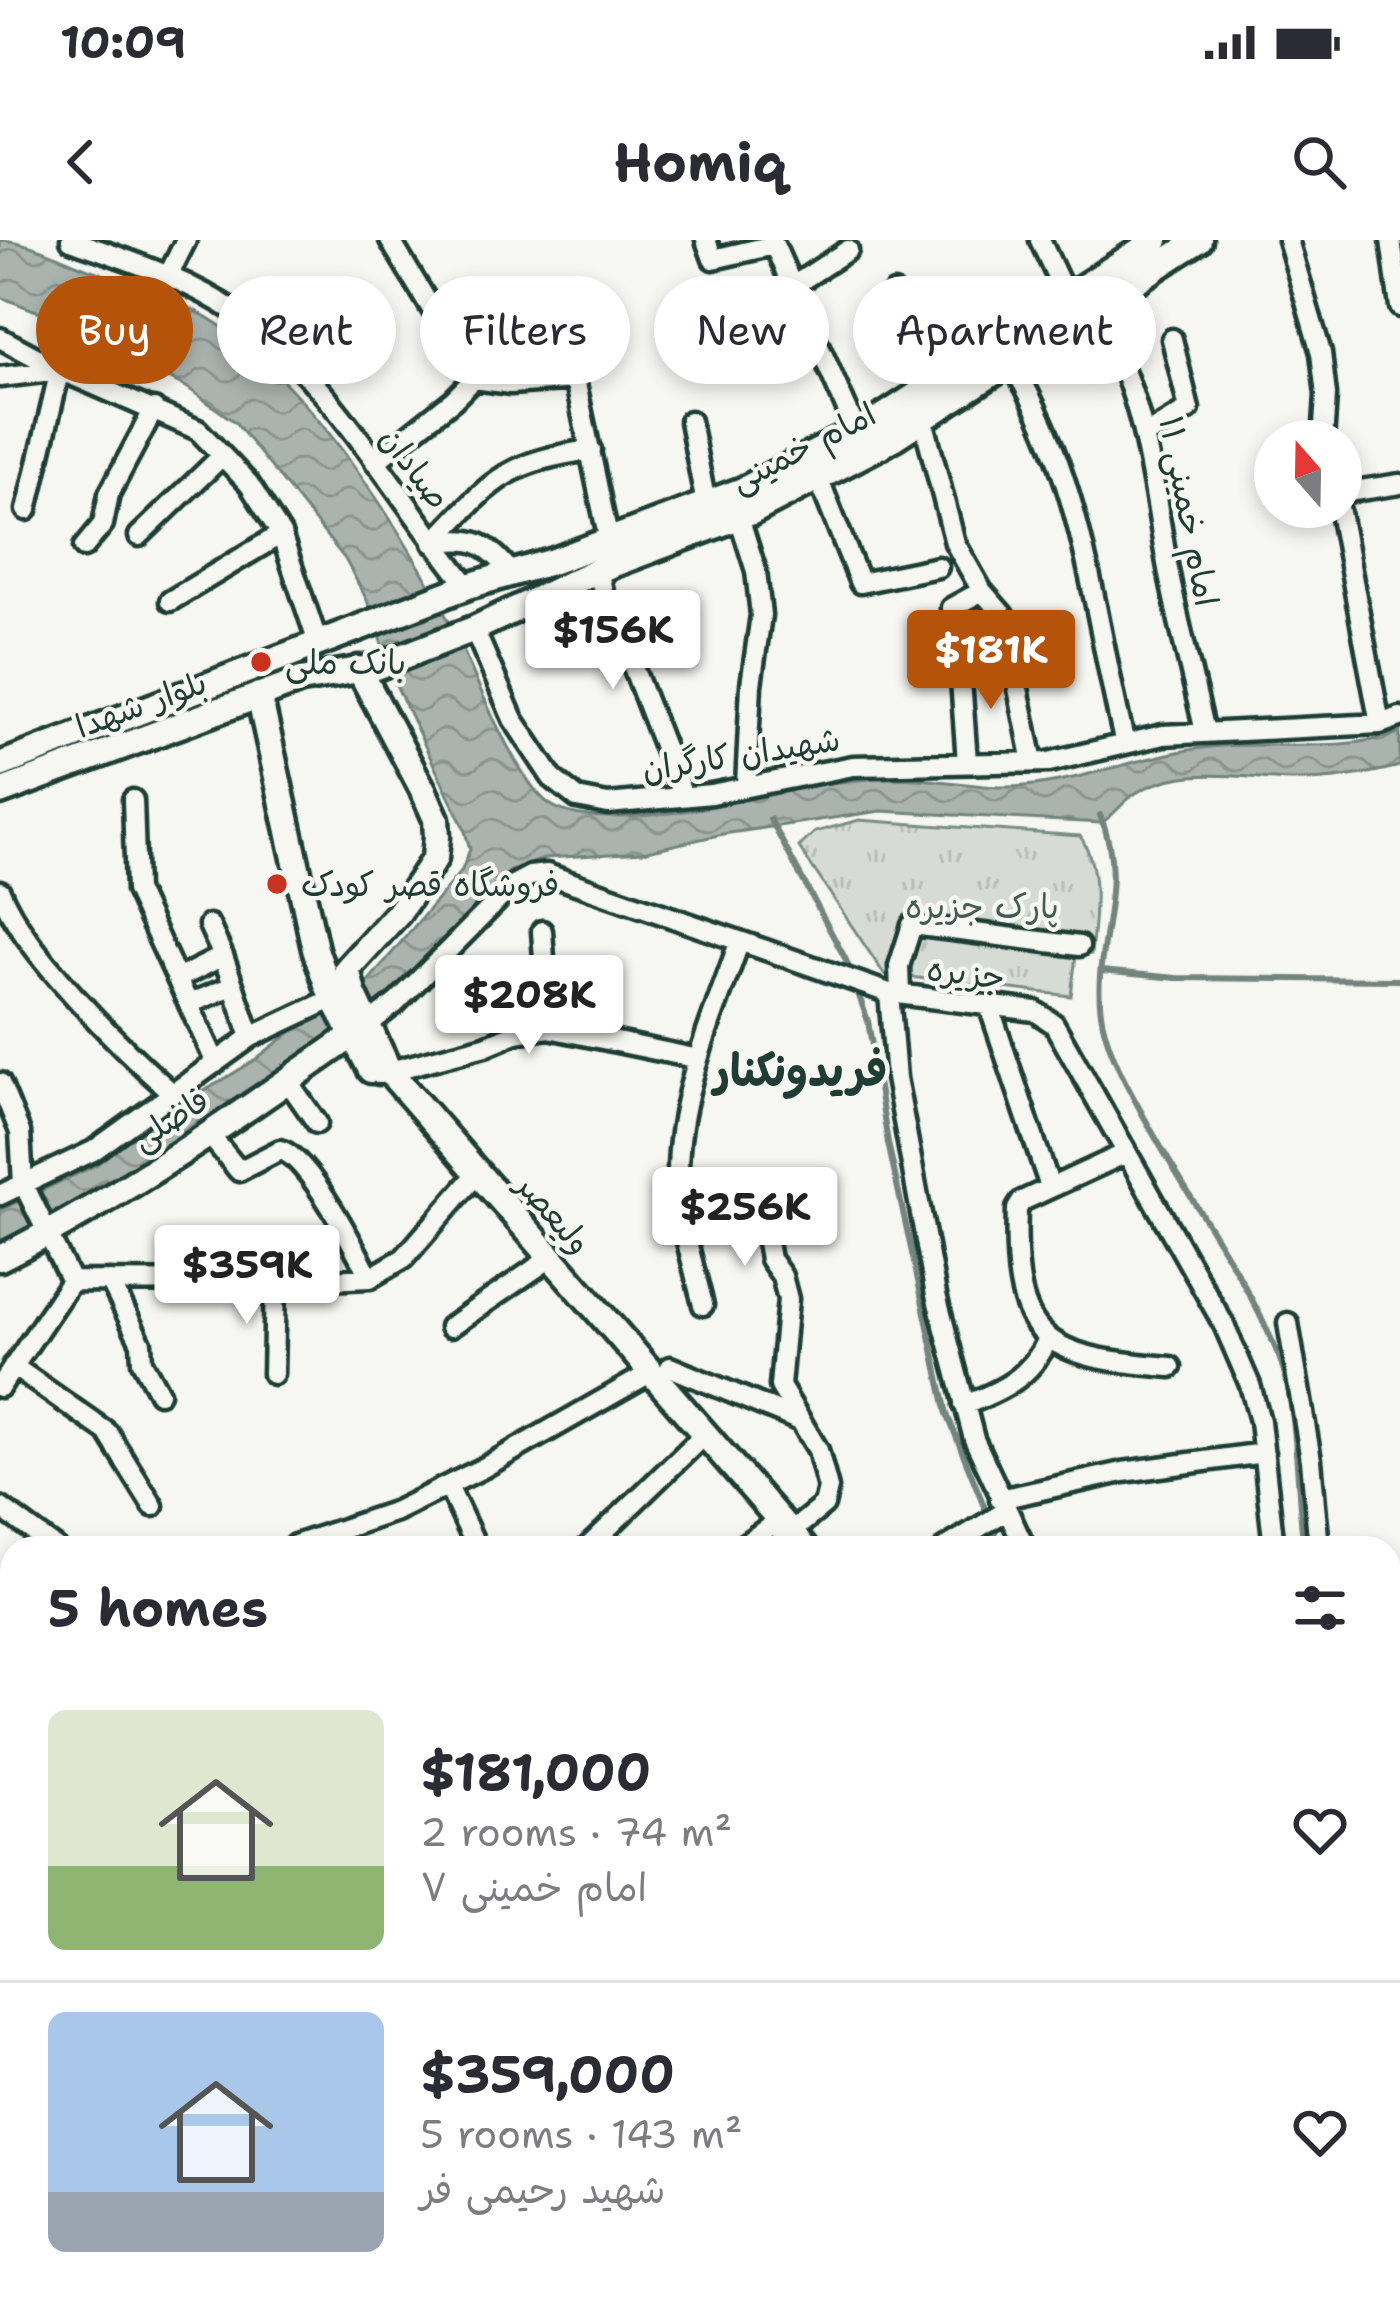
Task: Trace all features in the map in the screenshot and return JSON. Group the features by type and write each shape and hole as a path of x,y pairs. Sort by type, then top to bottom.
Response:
{"main road":[{"name":"امام خمینی","path":"1101,276 1156,240"},
{"name":"امام خمینی","path":"1144,276 1199,240"},
{"name":"امام خمینی","path":"344,632 608,541 799,465 929,384"},
{"path":"933,384 958,398"},
{"name":"امام خمینی","path":"474,629 598,570 739,518 819,480 979,384"},
{"name":"بلوار شهدا","path":"1,788 301,680 367,668 474,629"},
{"name":"بلوار شهدا","path":"0,764 344,632"},
{"path":"341,998 347,970 398,913 435,858 436,819 367,668"},
{"path":"259,695 312,938 341,998"},
{"path":"312,938 346,944 380,932"},
{"name":"ولیعصر","path":"341,998 361,1027 382,1073 545,1262 654,1374 700,1439 785,1536"},
{"name":"فاضلی","path":"0,1258 48,1234 209,1134 361,1027"}],"street":[{"name":"صیادان","path":"71,240 168,276"},
{"path":"168,276 186,240"},
{"path":"390,240 420,290"},
{"path":"706,240 713,259 773,242 788,276"},
{"path":"1040,240 1057,276"},
{"path":"1288,240 1321,352 1324,420"},
{"path":"1391,240 1400,307"},
{"path":"808,276 848,250"},
{"name":"صیادان","path":"193,289 239,314 307,376 468,586"},
{"path":"0,338 36,357"},
{"path":"1144,436 1189,409 1172,339"},
{"path":"829,368 857,432"},
{"path":"0,377 36,373"},
{"path":"27,510 57,384"},
{"path":"94,384 198,430 249,484 281,534 318,643"},
{"path":"375,462 469,384"},
{"path":"576,384 608,541"},
{"path":"1022,384 1077,523 1125,745"},
{"name":"امام خمینی ۱۱","path":"1130,384 1205,731"},
{"path":"84,547 104,524 109,494 154,409"},
{"path":"923,419 955,543 982,591 1003,615 1033,762"},
{"path":"690,421 706,504"},
{"path":"433,543 508,471 550,456 591,450"},
{"path":"139,536 222,456"},
{"path":"819,480 860,583 938,567"},
{"path":"1362,490 1400,484"},
{"path":"739,518 756,571 761,615 751,685 746,786"},
{"path":"1344,528 1380,724"},
{"path":"170,602 281,534"},
{"path":"433,543 476,540 511,572"},
{"path":"598,570 610,617 683,796"},
{"path":"967,762 961,666 950,608 982,591"},
{"name":"شهیدان کارگران","path":"474,629 494,683 551,778 577,798 608,804 853,766 1049,762 1163,735 1380,724 1400,717"},
{"path":"133,800 136,890 216,1064"},
{"name":"جزیره","path":"361,1027 397,1003 513,885 547,874 894,994 1035,1011 1054,1024 1224,1325 1250,1385 1264,1453 1273,1536"},
{"path":"0,890 24,935 92,1013 172,1093"},
{"path":"1018,1536 974,1439 936,1294 896,1078 894,994 912,925 1079,946"},
{"path":"208,926 250,1037"},
{"path":"542,931 549,1028"},
{"path":"703,1305 680,1214 680,1136 697,1063 739,943"},
{"path":"177,979 223,956"},
{"path":"189,1004 232,986"},
{"path":"0,1195 93,1151 250,1037 341,998"},
{"path":"989,1006 1050,1187"},
{"path":"382,1073 516,1033 549,1028 694,1058 697,1063"},
{"path":"287,1080 317,1123"},
{"path":"0,1083 20,1132 23,1183 71,1281"},
{"path":"209,1134 238,1171 280,1150 292,1154 331,1208 370,1278"},
{"path":"1126,1153 1022,1201 1017,1209 1016,1265 1029,1318 1048,1339 1097,1361 1171,1367"},
{"path":"679,1177 699,1183 745,1181 758,1191 770,1259 782,1276 788,1299 780,1386 818,1450 827,1488 824,1505 785,1536"},
{"path":"71,1281 370,1278 404,1258 472,1179"},
{"path":"450,1327 545,1262"},
{"path":"0,1387 71,1281"},
{"path":"110,1281 159,1393"},
{"path":"273,1373 275,1282"},
{"path":"1288,1323 1311,1460 1318,1536"},
{"path":"964,1406 1005,1390 1038,1361 1048,1339"},
{"path":"13,1366 107,1432 153,1506"},
{"path":"322,1536 396,1511 448,1486 654,1374 805,1423"},
{"path":"599,1536 700,1439"},
{"path":"964,1536 1002,1508 1123,1472 1264,1453"},
{"path":"448,1486 471,1536"},
{"path":"0,1507 40,1536"}],"green space":[{"name":"پارک جزیره","path":"859,820 1080,836 1092,863 1095,908 1091,954 1076,955 1071,996 884,974 799,847 815,832"}],"water":[{"path":"0,240 108,276 36,276 36,311 0,297"},
{"path":"193,310 217,324 217,384 286,384 326,429 416,562 526,777 551,805 572,813 664,814 866,779 1025,786 1195,749 1333,744 1400,733 1400,766 1318,780 1212,775 1173,779 1136,793 1101,823 881,811 723,834 643,852 546,858 510,871 379,1008 62,1217 0,1246 0,1210 96,1165 301,1024 360,991 462,870 470,849 395,683 367,600 345,559 235,422 180,384 193,384"}],"waterway":[{"path":"1100,815 1112,869 1100,972 1103,1024 1135,1100 1251,1297 1279,1357 1294,1425 1303,1536"},
{"path":"770,819 846,960 868,1021 888,1143 947,1414 996,1536"},
{"path":"1101,971 1176,978 1400,980"}],"place":[{"name":"بانک ملی","path":"261,662"},
{"name":"فروشگاه قصر کودک","path":"277,884"}],"district":[{"name":"فریدونکنار","path":"800,1070"}]}
